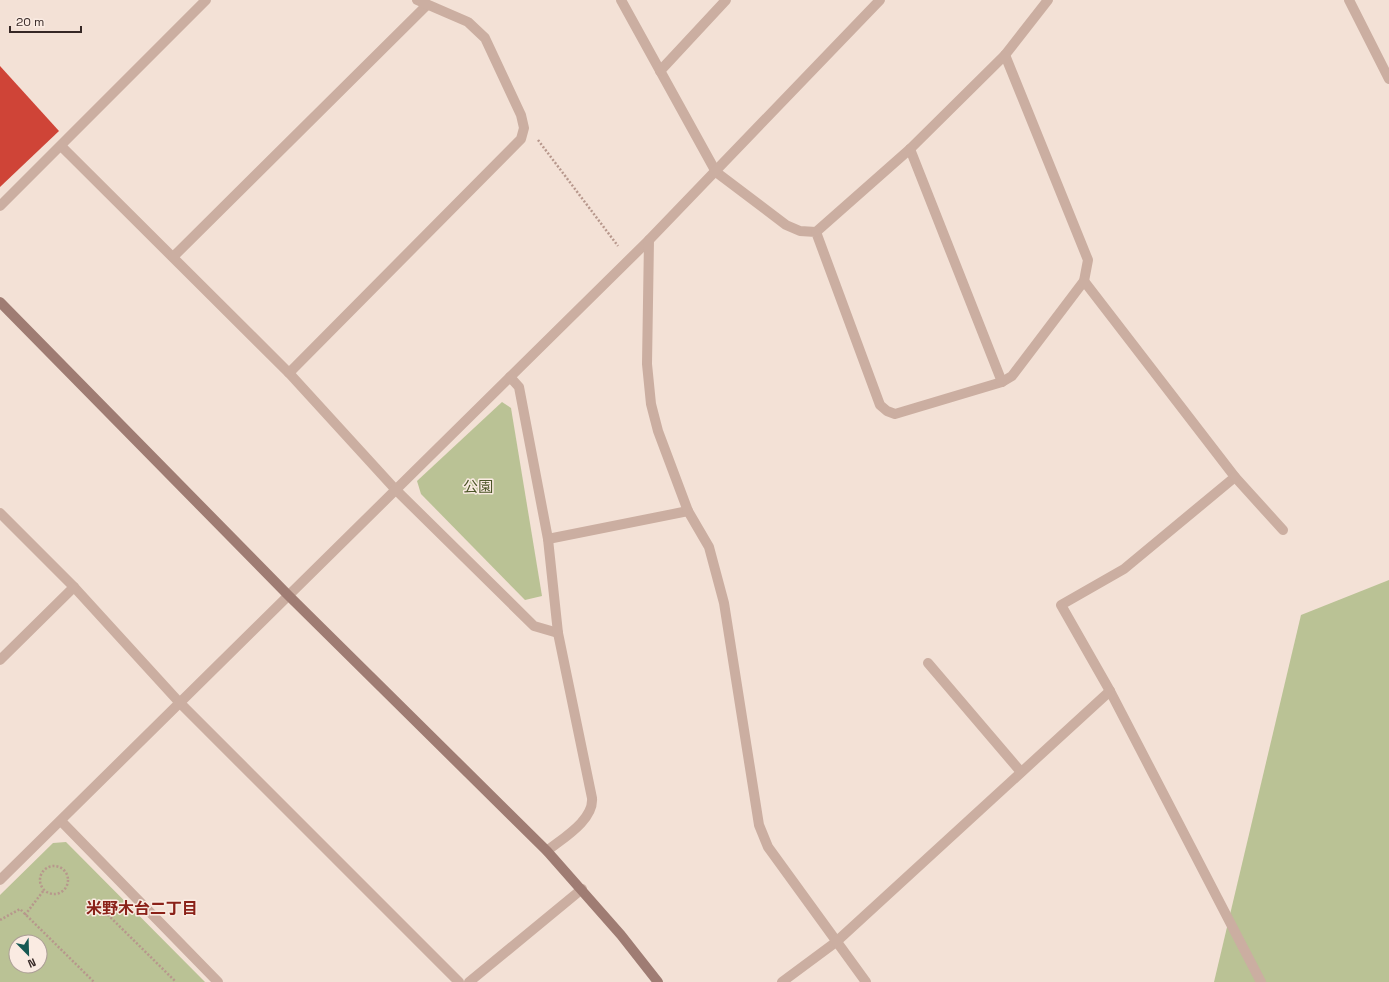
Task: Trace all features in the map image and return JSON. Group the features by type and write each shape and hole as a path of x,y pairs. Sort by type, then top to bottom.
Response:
{"street":[{"path":"0,206 206,0"},
{"path":"289,373 521,139 524,128 521,115 485,38 468,22 418,0"},
{"path":"621,0 716,172 786,225 800,230 816,232 910,149 1005,55 1048,0"},
{"path":"660,71 726,0"},
{"path":"0,880 179,702 289,596 395,489 630,261 880,0"},
{"path":"1349,0 1389,79"},
{"path":"173,257 427,5"},
{"path":"816,232 880,405 887,411 895,414 1002,382 1012,376 1084,281 1088,260 1005,55"},
{"path":"61,146 289,373 395,489 534,626 558,633"},
{"path":"910,149 1002,382"},
{"path":"649,240 647,364 651,404 658,431 688,511 709,547 724,603 756,806 763,838 866,982"},
{"path":"1084,281 1235,477 1283,530"},
{"path":"0,302 289,596 547,851 621,935 658,982"},
{"path":"510,377 519,387 548,539 558,633 593,806 587,817 547,851"},
{"path":"1235,477 1124,569 1061,605 1110,691 1262,982"},
{"path":"548,539 688,511"},
{"path":"0,513 74,587 179,702 458,982"},
{"path":"0,660 74,587"},
{"path":"928,663 1020,772"},
{"path":"782,982 836,942 1110,691"},
{"path":"60,822 218,982"},
{"path":"469,982 582,889"}],"path":[{"path":"524,128 538,139 630,261"},
{"path":"49,866 62,868 66,873 68,880 66,886 58,894 52,894 44,890 39,882 40,875 44,870 49,866"},
{"path":"25,914 44,890"},
{"path":"0,920 20,909 94,982"},
{"path":"102,909 176,982"}],"green space":[{"name":"公園","path":"502,402 511,408 542,596 525,600 421,494 417,481"},
{"path":"1389,580 1389,982 1214,982 1301,615"},
{"path":"66,842 205,982 0,982 0,895 53,843"}],"building":[{"path":"0,66 59,131 0,187"}],"district":[{"name":"米野木台二丁目","path":"142,908"}]}
